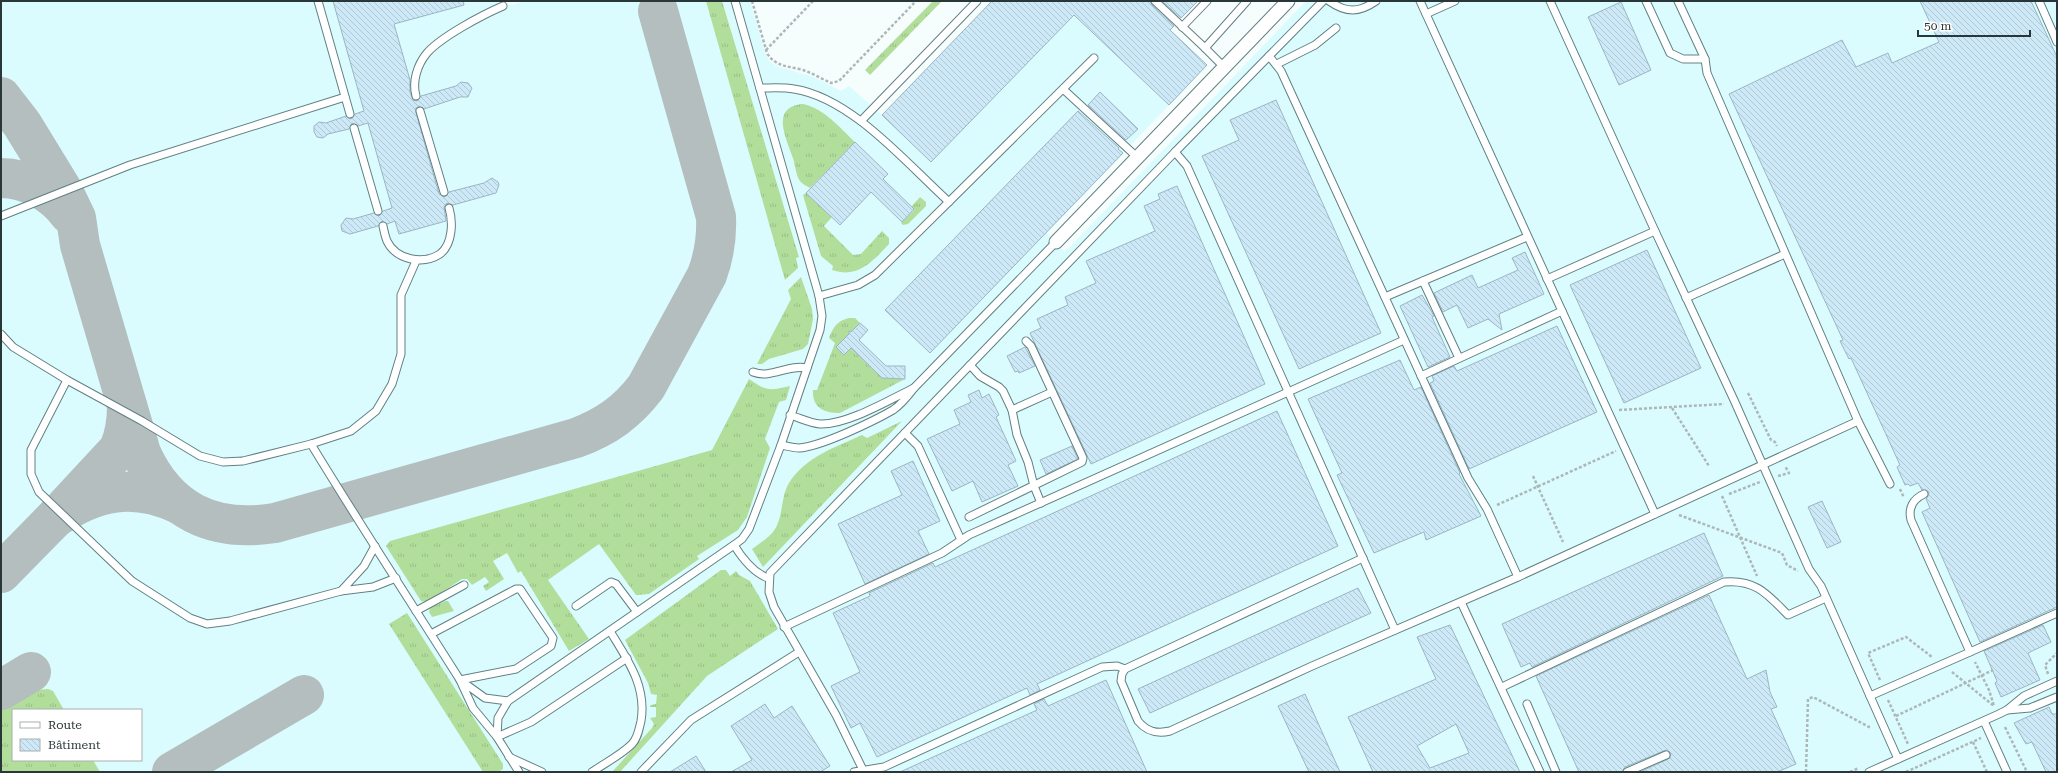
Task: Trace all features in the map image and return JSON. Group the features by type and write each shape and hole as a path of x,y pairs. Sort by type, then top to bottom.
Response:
{"street":[{"path":"1056,242 1288,1"}],"lane":[{"path":"318,1 350,114"},
{"path":"497,737 498,718 508,701 734,546 742,539 749,529 781,444 807,368 822,316 819,296 736,1"},
{"path":"861,120 977,1"},
{"path":"1155,1 1224,67"},
{"path":"1182,27 1207,1"},
{"path":"1205,48 1247,1"},
{"path":"864,771 836,715 784,627 771,600 768,578 773,569 1175,152 1324,1"},
{"path":"1330,1 1342,9 1349,10 1361,8 1376,1"},
{"path":"1420,1 1655,514"},
{"path":"1426,14 1455,1"},
{"path":"1550,1 1770,479 1809,569 1821,586 1898,759"},
{"path":"1646,1 1670,52 1683,59 1705,59"},
{"path":"1678,1 1705,59 1707,73 1858,421 1890,484"},
{"path":"2039,1 2057,42"},
{"path":"416,96 414,88 418,68 427,53 447,38 503,6"},
{"path":"1277,64 1316,45 1336,28"},
{"path":"1269,56 1277,64 1468,478 1487,509 1518,577"},
{"path":"819,296 858,285 875,275 1094,58"},
{"path":"760,88 794,89 816,95 861,120 949,202"},
{"path":"1063,89 1137,157"},
{"path":"1,216 130,165 345,97"},
{"path":"420,111 444,192"},
{"path":"354,128 378,210"},
{"path":"1175,152 1187,166 1395,630"},
{"path":"383,226 387,242 395,252 416,261 441,253 448,243 451,232 451,216 449,208"},
{"path":"1547,279 1655,231"},
{"path":"1385,297 1527,237"},
{"path":"781,444 798,448 812,446 828,441 893,410 905,400 914,388 1056,242"},
{"path":"1686,298 1786,254"},
{"path":"1,334 13,347 67,380 142,421 200,456 223,462 242,461 311,444 351,431 376,411 392,384 401,354 401,296 416,261"},
{"path":"1423,281 1459,358"},
{"path":"1421,376 1562,311"},
{"path":"784,627 942,553 961,540 1404,340"},
{"path":"969,517 1082,462 1031,346 1026,341"},
{"path":"970,365 982,377 1000,387 1012,410 1017,435 1028,462 1034,486 1041,503"},
{"path":"753,372 758,374 770,373 792,367 807,368"},
{"path":"67,380 32,450 31,474 39,492 132,581 190,618 207,624 230,622 341,591 372,587 388,583 396,578"},
{"path":"790,415 819,424 832,423 847,419 914,388"},
{"path":"1012,410 1052,392"},
{"path":"1363,558 1125,669 1122,674 1121,681 1138,721 1147,729 1164,733 1518,577 1858,421"},
{"path":"905,433 918,446 961,540"},
{"path":"311,444 460,680 473,708 497,737 519,772"},
{"path":"1924,494 1913,502 1910,511 1911,520 1970,652"},
{"path":"341,591 364,566 375,546"},
{"path":"734,546 740,555 757,572 768,578"},
{"path":"1502,686 1724,582 1736,581 1763,590 1788,615 1826,598"},
{"path":"576,606 611,582 616,584 637,612"},
{"path":"416,611 464,585"},
{"path":"431,634 516,589 520,589 553,638 551,646 516,669 460,680"},
{"path":"1461,602 1502,686 1540,772"},
{"path":"1870,696 2057,613"},
{"path":"592,772 632,744 639,729 642,717 641,694 638,681 627,658 610,631"},
{"path":"641,772 691,720 799,652"},
{"path":"497,737 531,722 627,658"},
{"path":"854,772 884,766 1102,667 1117,666 1125,669"},
{"path":"460,680 485,698 508,701"},
{"path":"1870,772 2007,710 2024,696 2057,681"},
{"path":"2007,710 2030,708 2057,697"},
{"path":"1527,704 1556,772"},
{"path":"1984,721 2007,772"},
{"path":"1627,772 1666,755"},
{"path":"509,757 542,772"}],"path":[{"path":"752,1 766,50 771,60 777,64 804,70 832,83 836,83 916,1"},
{"path":"766,50 813,1"},
{"path":"1715,499 1789,473 1780,456 1775,442 1771,440 1748,393"},
{"path":"1617,410 1724,404"},
{"path":"1671,408 1709,466"},
{"path":"1487,509 1625,448"},
{"path":"1533,476 1563,542"},
{"path":"1900,489 1905,501"},
{"path":"1722,496 1763,590"},
{"path":"1686,512 1679,515 1782,553 1787,565 1800,573"},
{"path":"1880,680 1868,653 1906,637 1934,659"},
{"path":"1970,652 1989,690 1994,706"},
{"path":"2048,674 2045,665 2057,653"},
{"path":"1950,670 1994,706"},
{"path":"1896,716 1992,670"},
{"path":"1806,772 1808,698 1813,697 1871,728"},
{"path":"1887,697 1909,745 1912,744"},
{"path":"1987,710 1994,706"},
{"path":"2005,727 2027,772"},
{"path":"1906,772 1982,738"},
{"path":"1973,742 1987,772"}],"shaded area":[{"path":"1,1 495,1 501,4 512,5 525,1 750,1 765,52 770,62 779,67 814,77 841,91 849,86 882,115 992,1 1140,1 1207,65 1047,233 1065,252 1306,1 2057,1 2057,772 1,772"}],"green space":[{"path":"706,1 722,1 799,257 796,258 798,268 785,280"},
{"path":"933,1 942,1 870,75 865,70"},
{"path":"803,104 811,106 825,114 855,142 810,188 799,179 784,132 783,124 783,117 787,111 793,106"},
{"path":"806,193 832,217 824,226 853,255 861,254 882,231 889,238 889,244 864,267 850,272 832,270 833,266 821,256 803,195"},
{"path":"920,197 926,202 926,206 908,224 903,225 901,223 914,210 911,207"},
{"path":"801,277 812,309 813,319 808,344 803,349 769,359 762,364 757,364 791,299 788,290"},
{"path":"849,318 855,318 860,323 849,334 849,347 882,378 905,379 840,413 834,413 824,410 817,405 813,396 813,390 817,390 835,343 829,338 832,331 838,323"},
{"path":"749,379 768,389 777,389 790,386 786,400 779,402 765,439 770,448 747,517 738,530 697,556 699,559 649,594 636,595 599,544 548,580 589,639 569,651 521,571 518,573 507,553 493,561 504,579 486,591 483,586 489,582 485,577 472,585 467,579 462,579 427,602 421,601 386,546 390,541 712,450"},
{"path":"902,421 763,567 752,549 773,532 779,521 786,489 796,474 812,460 832,449 862,435 867,438"},
{"path":"721,570 726,570 730,576 736,571 739,575 750,581 778,629 707,676 620,772 612,772 652,728 654,724 650,718 656,717 656,707 650,707 651,705 656,704 657,695 651,694 648,683 625,640"},
{"path":"448,601 454,611 432,617 429,612 430,608"},
{"path":"407,613 503,764 503,769 498,772 483,772 389,624"},
{"path":"48,689 53,691 63,709 12,709 12,761 94,761 100,772 1,772 1,710 36,690"}],"building":[{"path":"333,1 463,1 464,5 394,24 410,80 410,92 413,100 417,101 421,96 456,86 461,82 468,83 472,88 468,97 460,97 424,109 419,106 415,109 439,194 445,197 449,192 484,183 492,178 498,182 499,185 496,193 453,205 447,203 444,207 446,221 399,234 395,221 387,224 382,221 378,226 350,234 342,231 341,225 346,218 353,219 374,213 379,216 383,211 392,208 368,123 358,126 352,123 349,129 328,134 323,138 317,137 314,132 314,126 319,122 326,123 346,116 351,119 355,114 364,111"},
{"path":"992,1 1150,1 1152,5 1174,26 1170,30 1207,65 1169,105 1074,15 931,162 882,115"},
{"path":"1162,1 1198,1 1181,18"},
{"path":"1920,1 2031,1 2057,57 2057,607 1980,642 1922,512 1930,508 1926,499 1929,492 1922,490 1918,483 1910,486 1908,484 1905,485 1897,467 1900,465 1851,358 1849,359 1840,341 1843,340 1729,94 1842,40 1856,67 1888,53 1892,63 1939,42"},
{"path":"1621,2 1651,70 1619,85 1588,17"},
{"path":"1100,92 1138,129 1126,140 1088,105"},
{"path":"1276,100 1381,333 1299,369 1202,156 1239,140 1230,120"},
{"path":"1078,111 1123,153 930,353 885,310"},
{"path":"855,142 888,174 883,179 914,209 902,222 871,192 840,225 806,193"},
{"path":"1177,186 1265,384 1091,464 1030,333 1041,328 1037,319 1068,305 1065,297 1096,283 1086,261 1155,231 1144,206 1160,199 1158,194"},
{"path":"1647,250 1701,368 1624,403 1570,285"},
{"path":"1525,252 1544,294 1499,314 1502,330 1488,319 1468,328 1457,305 1443,312 1434,293 1472,275 1478,288 1518,270 1512,258"},
{"path":"1422,295 1434,316 1432,317 1450,357 1428,367 1400,306"},
{"path":"860,323 868,330 859,340 886,366 905,366 905,379 882,378 851,348 844,355 836,347 849,334 849,331 851,332"},
{"path":"1557,326 1597,412 1469,469 1430,383 1434,381 1432,376 1454,366 1457,371"},
{"path":"1025,347 1035,366 1019,373 1018,371 1015,372 1007,356"},
{"path":"1400,360 1414,390 1421,387 1460,473 1459,474 1481,516 1426,540 1424,532 1374,553 1337,475 1342,473 1308,399"},
{"path":"979,390 982,398 989,394 999,415 996,417 1016,461 1008,465 1018,486 982,502 973,481 952,491 927,439 960,424 954,410 971,402 968,395"},
{"path":"1277,411 1338,546 1037,684 1040,690 1030,695 1027,688 877,757 860,723 851,728 831,686 860,672 833,613 870,596 869,593 933,563 935,567"},
{"path":"1072,446 1078,459 1046,474 1040,460"},
{"path":"913,461 940,521 918,531 929,554 865,584 838,524 902,495 891,471"},
{"path":"1822,501 1841,542 1827,548 1808,507"},
{"path":"1704,533 1723,576 1532,667 1530,663 1521,667 1502,624"},
{"path":"1358,588 1371,613 1150,713 1138,689"},
{"path":"1709,595 1747,679 1766,670 1770,692 1777,707 1771,709 1796,764 1777,772 1640,772 1670,758 1671,753 1666,750 1625,767 1622,772 1579,772 1536,676"},
{"path":"1450,625 1520,772 1373,772 1348,717 1436,679 1417,637","holes":["1456,724 1469,753 1430,768 1417,746"]},
{"path":"2043,625 2051,642 2028,653 2040,680 2001,697 1995,683 1997,681 1984,651"},
{"path":"1106,680 1147,772 900,772 1037,710 1034,704 1044,699 1048,706"},
{"path":"1305,694 1340,772 1309,772 1278,706"},
{"path":"765,704 774,718 792,706 830,766 820,772 731,772 752,760 731,726"},
{"path":"2049,707 2052,714 2057,714 2057,772 2046,772 2032,742 2026,744 2014,723"},
{"path":"696,756 706,772 670,772"}],"taxiway":[{"path":"1,97 22,124 63,191 76,218 80,245 141,453 152,473 164,490 178,503 194,514 212,521 232,524 253,525 275,523 587,434 615,418 631,404 646,387 707,275 712,261 716,232 716,217 658,11"},
{"path":"1,178 20,181 39,188 48,193 63,206 69,214"},
{"path":"127,406 127,418 123,439 119,449 55,518 70,508 85,501 115,493 146,493 162,497 179,504"},
{"path":"1,573 55,518"},
{"path":"1,690 31,672"},
{"path":"172,772 304,695"}]}
